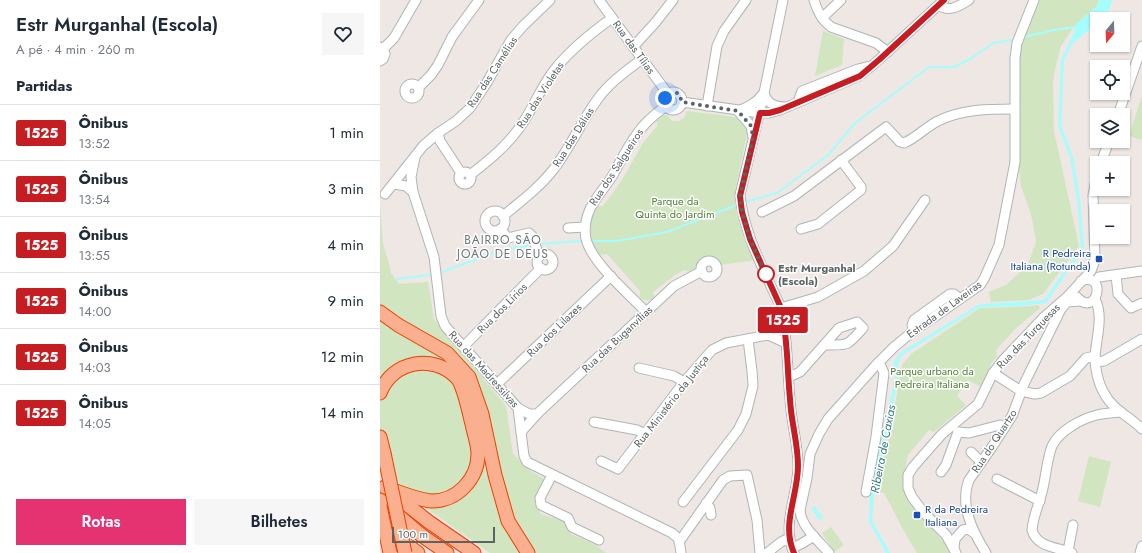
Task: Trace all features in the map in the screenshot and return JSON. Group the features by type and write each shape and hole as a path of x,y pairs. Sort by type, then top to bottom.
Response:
{"highway":[{"path":"380,312 398,325 447,353 469,377 482,414 494,475 508,521 528,553"},
{"path":"380,393 383,385 390,376 412,363 430,364 444,368 458,379 465,398 478,454 475,473 463,490 448,498 432,501 420,499 383,485"},
{"path":"380,437 405,553"},
{"path":"383,485 429,522 474,553"},
{"path":"380,500 421,535 447,553"},
{"path":"380,506 390,553"},
{"path":"380,524 418,553"}],"street":[{"path":"380,61 385,54 382,48 394,38 416,0"},
{"path":"418,87 431,75 452,38 479,0"},
{"name":"Rua das Camélias","path":"385,194 423,146 438,133 456,121 470,108 486,84 511,40 550,0"},
{"name":"Rua das Tílias","path":"599,0 668,94"},
{"path":"633,47 673,0"},
{"path":"707,106 717,46 724,31 746,0"},
{"path":"783,0 760,113 740,196 742,212 750,239 782,313 798,468 796,510 788,529 793,550 814,536"},
{"path":"814,0 816,8 822,18 831,26 876,43 888,52"},
{"path":"822,18 841,0"},
{"path":"942,2 943,8 951,9 969,0"},
{"name":"Estrada de Laveiras","path":"796,510 807,478 810,454 828,419 894,347 983,282 998,245 1015,162 1015,58 1017,43 1034,0"},
{"path":"682,102 738,111 760,113 774,112 860,76 942,2"},
{"name":"Rua das Violetas","path":"438,133 440,141 466,174 496,154 511,138 524,121 543,86 568,53 584,38 612,18"},
{"path":"1120,108 1142,46"},
{"name":"Rua das Dálias","path":"503,216 536,188 552,171 567,151 598,99 614,81 642,59"},
{"path":"676,93 681,96 682,102 680,107 676,110 670,110 664,101 668,94 676,93"},
{"path":"738,111 757,102 764,93"},
{"path":"764,93 770,104 786,107"},
{"name":"Rua dos Salgueiros","path":"646,312 611,276 597,259 586,238 585,228 590,209 637,133 666,106"},
{"path":"762,212 794,196 886,127 900,142 904,143 956,113 989,109 1015,109"},
{"path":"738,111 751,126 753,137"},
{"name":"Rua das Madressilvas","path":"415,157 411,177 412,192 434,257 441,316 445,326 518,408 533,414"},
{"path":"801,229 818,224 861,190 861,187 841,160"},
{"path":"394,184 406,186 412,192"},
{"path":"1093,196 1095,260 1097,280 1097,286 1098,292 1095,299 1088,302 1081,301 1076,294 1078,284 1088,280 1097,280 1142,271"},
{"path":"786,343 768,335 776,329 782,313 818,297 864,271 893,246 926,200"},
{"path":"495,211 503,216 505,222 500,229 494,230 488,227 486,218 489,213 495,211"},
{"path":"568,228 585,228"},
{"path":"500,229 508,238 529,233 533,237 537,249 537,262 541,268"},
{"name":"Rua dos Lírios","path":"463,347 541,268 546,269 550,267 553,261 549,255 544,254 537,249"},
{"name":"Rua das Turquesas","path":"955,551 946,535 924,513 912,497 908,488 910,471 942,434 958,435 978,404 993,373 1042,318 1091,271 1095,260"},
{"name":"Rua das Buganvílias","path":"521,432 533,414 674,286 702,271"},
{"path":"1116,275 1118,294 1131,308 1142,303"},
{"name":"Rua dos Lilazes","path":"497,384 611,276"},
{"path":"1095,299 1099,315 1095,359 1104,394 1121,412 1136,423 1142,430"},
{"name":"Rua do Quartzo","path":"986,553 976,536 968,512 966,490 969,480 1012,416 1022,391 1061,309 1067,302 1081,301"},
{"name":"Rua Ministério da Justiça","path":"601,461 618,469 684,382 712,350 726,343 768,335"},
{"path":"683,502 738,430 746,414 753,386 748,338"},
{"path":"993,373 1022,391 1035,394 1041,393 1070,376 1086,358 1104,361 1142,339"},
{"path":"789,377 800,372 824,345"},
{"path":"866,492 876,437 884,373 879,362"},
{"path":"639,368 674,376 684,382"},
{"path":"518,408 526,462 666,529 676,536 681,553"},
{"path":"1073,525 1070,552 1047,546 1037,540 1033,535 1032,527 1040,501 1050,453 1056,439 1071,427 1088,417 1099,414 1121,412"},
{"path":"594,422 637,430 645,434"},
{"path":"941,472 946,465 950,450 958,435 1000,425 1005,427"},
{"path":"971,452 982,462"},
{"path":"552,475 540,498 541,505 568,518 572,527 599,540"},
{"path":"679,542 723,480 730,476 747,475 756,520 760,553"},
{"path":"997,479 1040,501"},
{"path":"706,504 710,508 711,516"},
{"path":"796,510 814,536 829,553"},
{"path":"955,551 957,536 963,530 968,529 976,536 979,553"},
{"path":"768,553 781,542 789,538"},
{"path":"1140,553 1142,546"}],"green space":[{"path":"1038,0 1099,0 1097,6 1075,25 1061,46 1053,83 1054,131 1079,246 1043,294 1028,300 991,302 989,292 1006,285 1028,265 1036,241 1031,214 1021,186 1018,164 1019,44"},
{"path":"823,31 844,39 842,65 815,76"},
{"path":"1142,96 1142,140 1130,136"},
{"name":"Parque da Quinta do Jardim","path":"686,111 736,117 743,122 745,126 747,134 735,191 735,203 746,241 756,260 720,265 715,259 707,258 697,268 690,272 684,270 675,275 653,292 655,298 646,300 640,298 640,291 607,254 599,255 591,237 590,231 592,219 597,206 603,206 622,180 643,143 657,126 657,120 667,115 672,121 679,121 685,117"},
{"path":"380,205 383,244 391,273 399,284 428,282 434,319 506,406 513,454 531,471 544,479 535,502 541,514 563,521 571,534 596,545 606,553 490,553 425,507 380,464"},
{"name":"Parque urbano da Pedreira Italiana","path":"1038,305 1040,308 1015,329 996,350 997,357 992,362 981,387 968,380 957,396 966,405 934,432 929,430 908,455 903,480 921,517 945,543 951,553 917,553 884,493 875,493 880,469 887,448 902,365 911,354 980,308"},
{"path":"1089,456 1111,462 1100,507 1078,501"},
{"path":"831,527 844,545 834,552 822,533"}],"water":[{"path":"1099,0 1112,0 1108,12 1090,12 1097,6"},
{"name":"Ribeira de Caxias","path":"1090,12 1090,29 1072,44 1064,60 1061,125 1073,157 1080,199 1084,248 1046,303 1019,306 980,307 904,354 900,359 898,366 899,375 874,494 872,521 890,553 886,553 869,522 870,494 896,374 893,363 901,352 980,304 1044,300 1081,247 1077,199 1070,157 1058,126 1061,60 1075,31 1075,25"},
{"path":"815,506 823,518 819,520 811,508"}],"waterway":[{"path":"1024,37 1054,30 1076,27"},
{"path":"745,202 777,193 828,155 855,123 929,67 954,67 972,58 993,43 1012,40"},
{"path":"592,241 617,241 667,232 734,206"},
{"path":"539,244 581,241"},
{"path":"442,272 501,250 532,245"},
{"path":"397,279 430,275"}],"bus line":[{"name":"1525","path":"794,553 788,534 798,473 798,452 790,401 788,360 783,317 781,308 750,239 742,212 740,196 753,137 760,113 769,113 780,110 860,76 944,0"}],"place":[{"name":"R Pedreira Italiana (Rotunda)","path":"1099,259"},
{"name":"Estr Murganhal (Escola)","path":"766,274"},
{"name":"R da Pedreira Italiana","path":"917,515"}],"district":[{"name":"BAIRRO SÃO JOÃO DE DEUS","path":"503,247"}],"route":[{"path":"665,98 668,94 674,92 681,96 682,102 738,111 751,126 753,137 740,196 742,212 750,239 769,281 766,274"}]}
